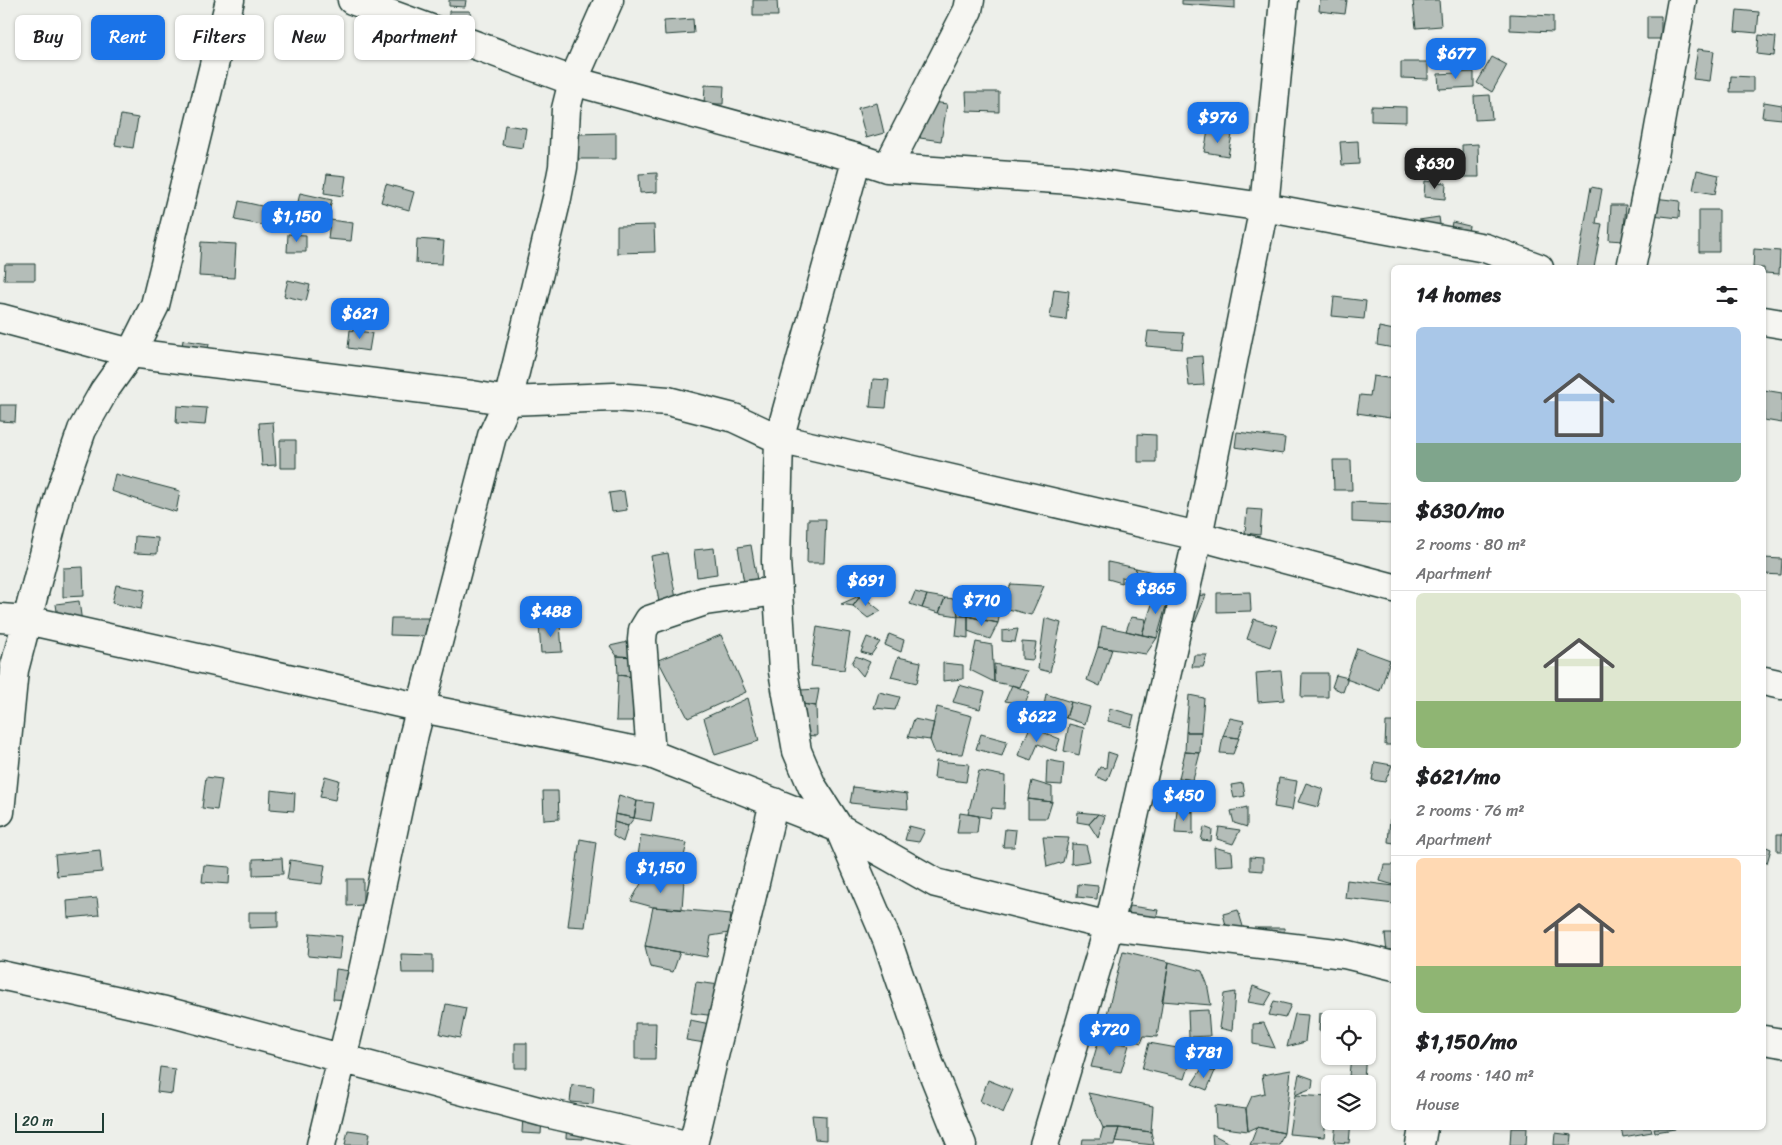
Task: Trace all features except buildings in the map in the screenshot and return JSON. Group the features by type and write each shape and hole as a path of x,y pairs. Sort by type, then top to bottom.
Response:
{"street":[{"path":"0,812 14,670 60,493 82,430 104,391 131,353 155,305 230,0"},
{"path":"352,0 573,81 857,158 886,168 1072,180 1264,207 1485,248 1531,265"},
{"path":"321,1145 362,976 414,734 492,436 508,401 558,198 563,167 566,109 573,81 609,0"},
{"path":"886,168 968,10 970,0"},
{"path":"1044,1145 1109,926 1198,536 1264,207 1284,0"},
{"path":"1632,265 1654,156 1682,0"},
{"path":"857,158 779,439 776,561 783,670 797,751 812,786 839,828 887,940 930,1063 962,1145"},
{"path":"0,318 131,353 508,401 614,397 668,401 734,418 779,439 1198,536 1391,587"},
{"path":"1766,321 1782,324"},
{"path":"651,754 642,640 643,630 649,620 705,601 777,591"},
{"path":"0,618 27,620 422,708 651,754 839,828 936,883 1109,926 1344,954 1391,965"},
{"path":"1766,681 1782,685"},
{"path":"693,1145 774,802"},
{"path":"0,975 165,1011 542,1112 686,1145"},
{"path":"1766,1040 1782,1043"},
{"path":"1420,1145 1423,1130"}]}
